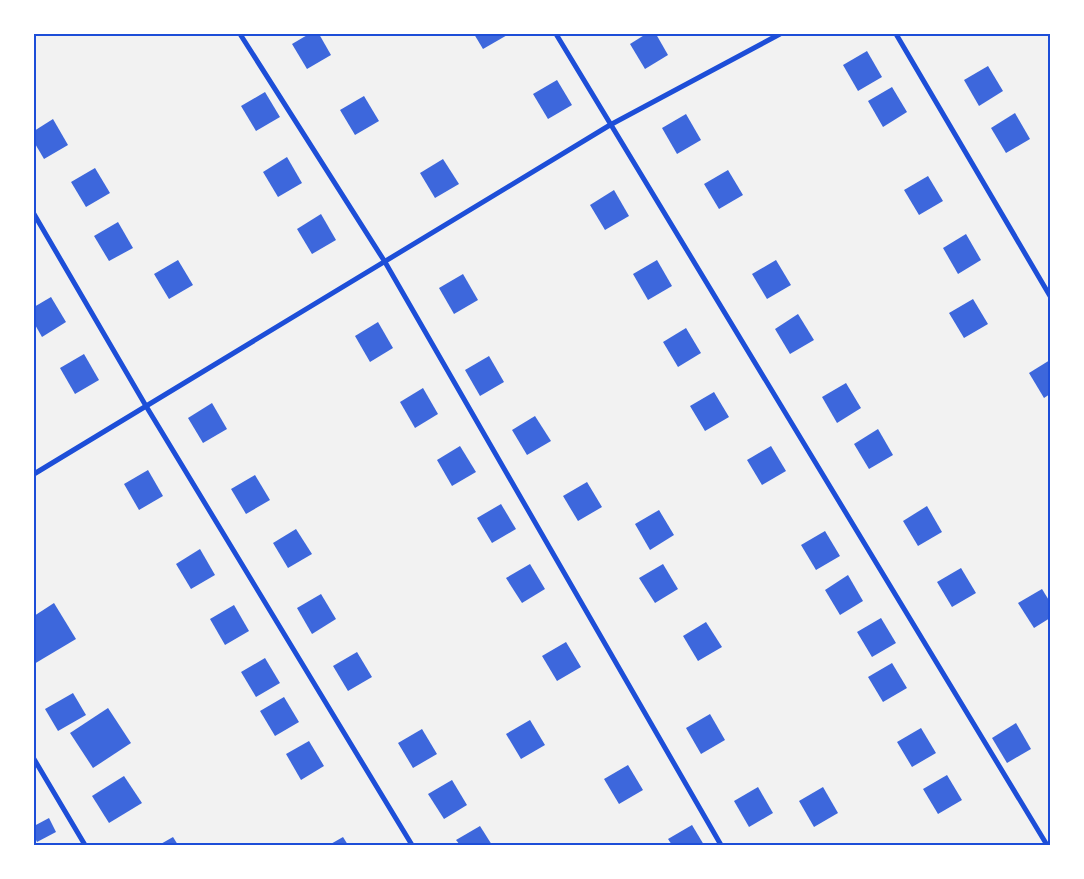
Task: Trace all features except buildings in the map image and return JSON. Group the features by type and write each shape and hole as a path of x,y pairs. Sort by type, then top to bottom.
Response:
{"street":[{"path":"240,34 385,262 721,845"},
{"path":"556,34 1047,845"},
{"path":"34,474 209,366 610,126 780,34"},
{"path":"896,34 1050,296"},
{"path":"34,214 146,406 412,845"},
{"path":"34,758 86,845"}]}
